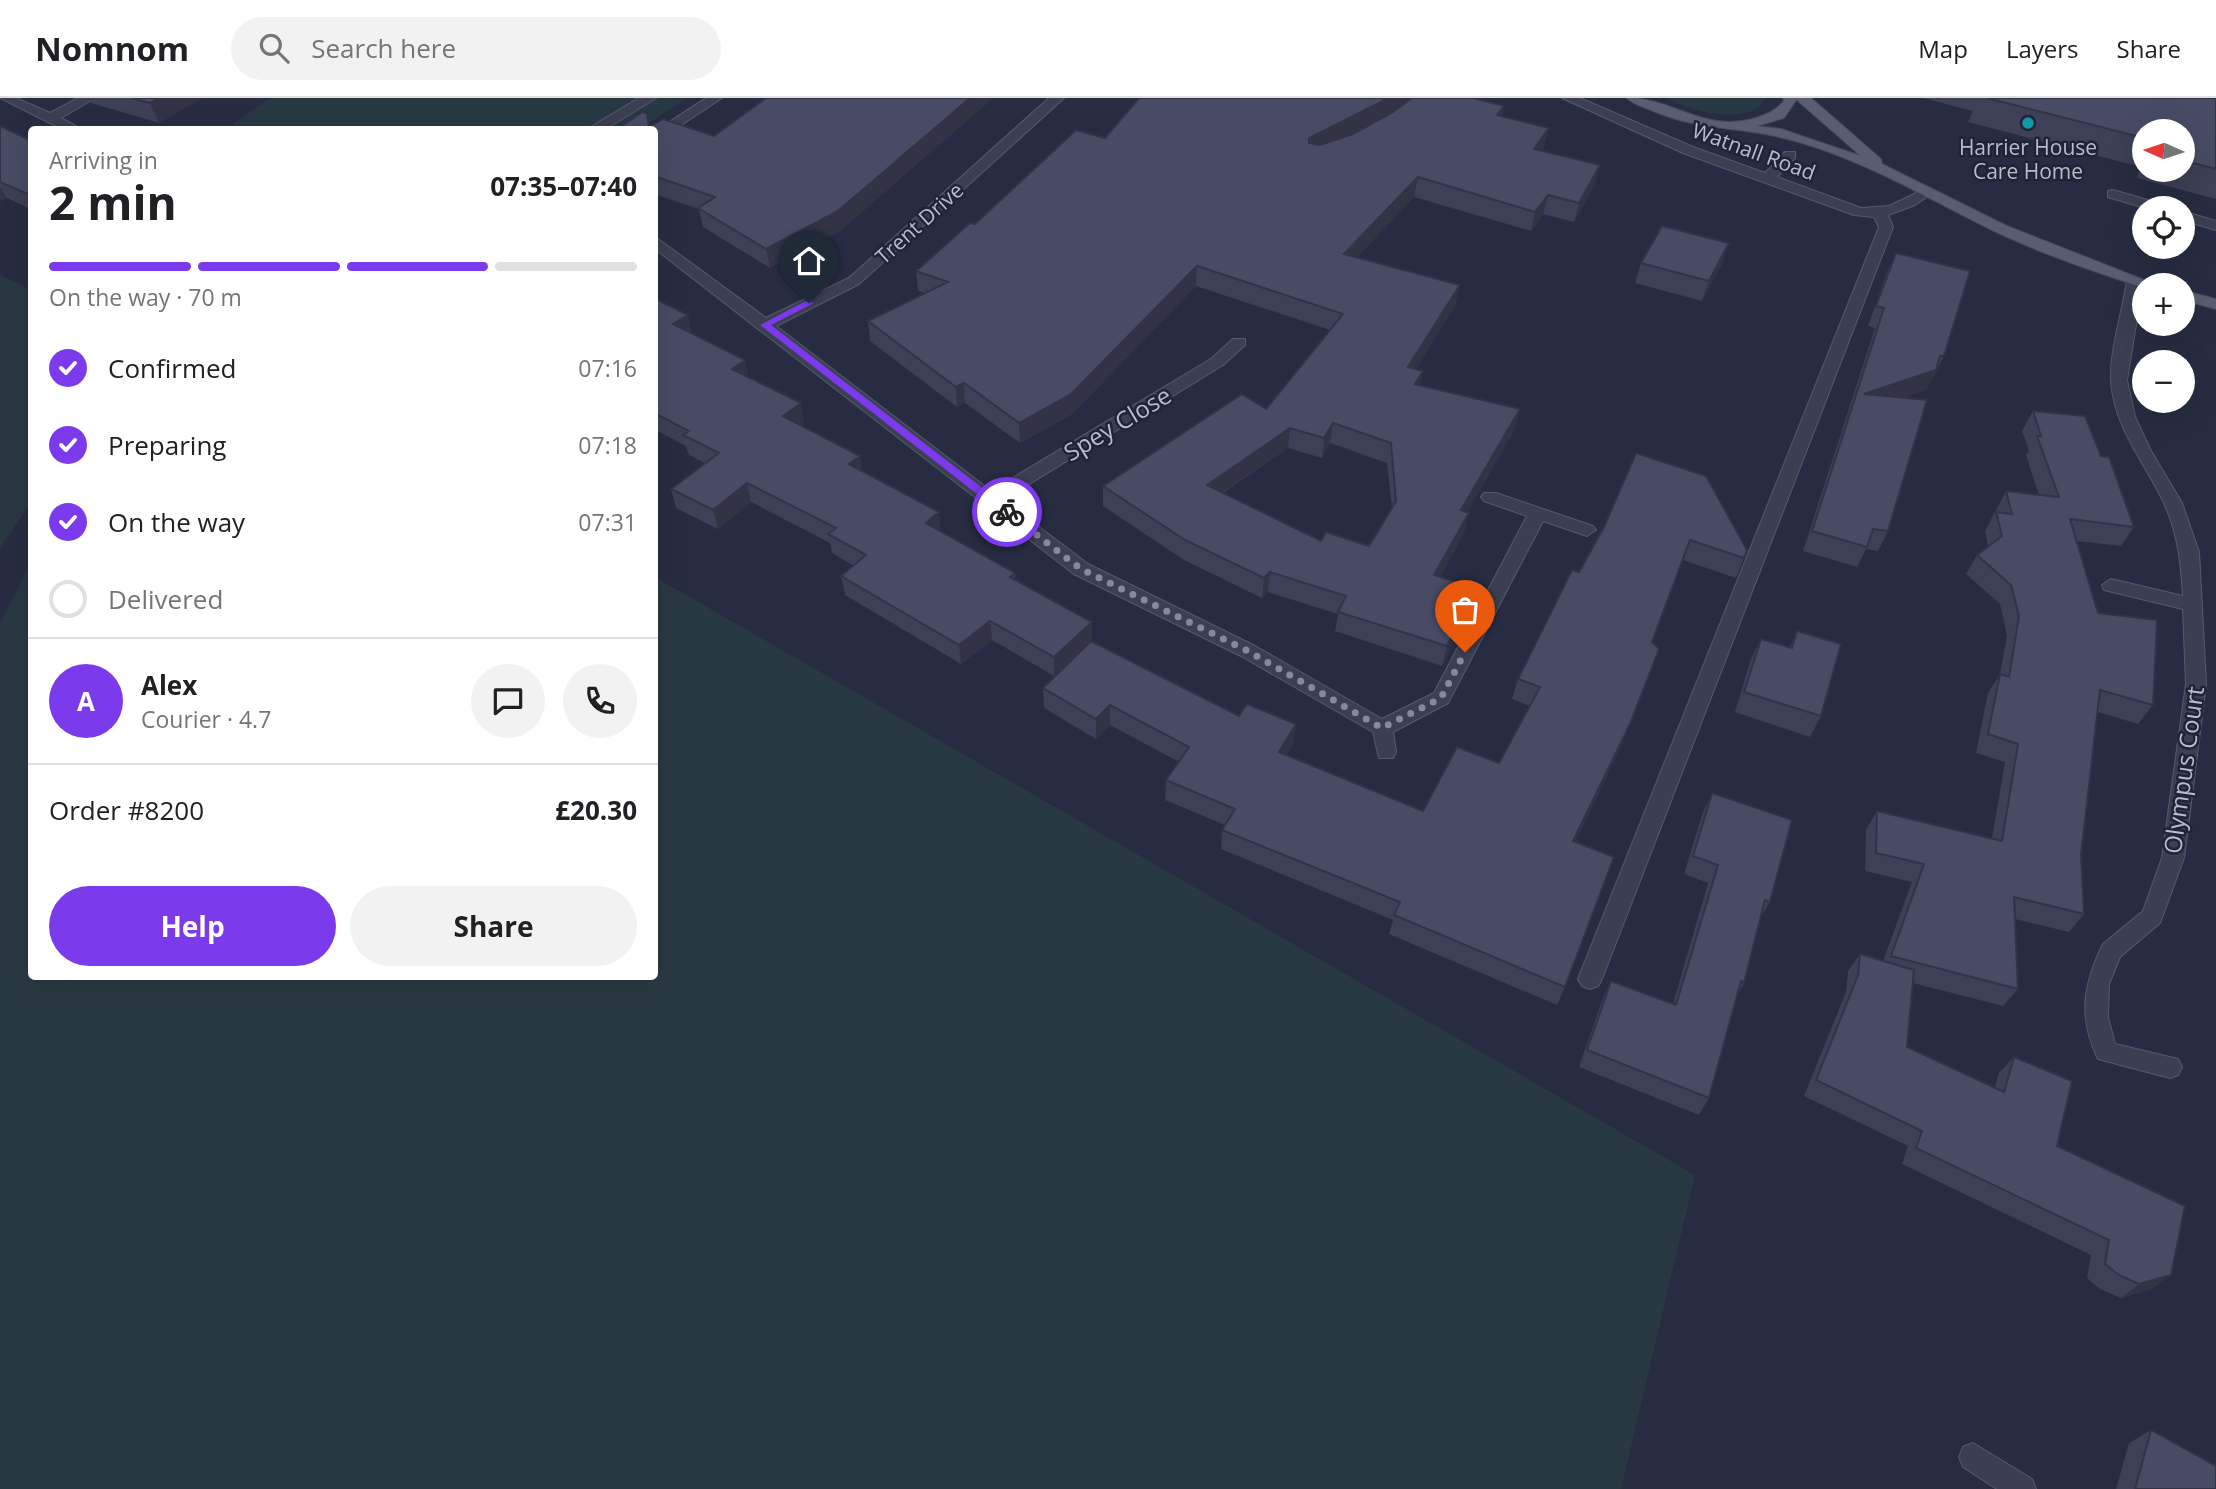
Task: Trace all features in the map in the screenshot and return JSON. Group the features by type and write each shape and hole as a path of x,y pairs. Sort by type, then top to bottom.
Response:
{"main road":[{"name":"Watnall Road","path":"1634,98 1650,102 1676,116 1706,124 1736,126 1787,136 1886,170 2026,239 2132,279"},
{"name":"Watnall Road","path":"1736,126 1779,116 1791,102 1790,98"},
{"name":"Watnall Road","path":"1803,98 1886,170"},
{"path":"2195,298 2216,304"}],"street":[{"path":"5,98 68,126"},
{"path":"51,118 88,98"},
{"path":"600,126 649,98"},
{"path":"658,136 715,98"},
{"name":"Trent Drive","path":"765,325 854,281 1057,98"},
{"name":"Watnall Road","path":"1569,98 1688,150 1859,212 1880,214"},
{"path":"1768,179 1790,155"},
{"path":"1590,979 1886,228 1880,214 1898,210 1927,192"},
{"path":"2113,194 2132,200"},
{"path":"2195,219 2216,226"},
{"path":"658,243 1081,569 1248,651 1382,728"},
{"name":"Olympus Court","path":"2132,325 2119,380 2127,417 2142,451 2173,503 2190,552 2196,684 2173,859 2152,916 2111,951 2097,984 2096,1017 2106,1052 2170,1067"},
{"name":"Spey Close","path":"991,499 1217,362 1239,342"},
{"path":"1490,497 1587,530"},
{"path":"1382,728 1441,698 1538,513"},
{"path":"2111,585 2193,605"},
{"path":"1382,728 1386,752"},
{"path":"1973,1457 2022,1489"}],"shaded area":[{"path":"270,98 687,98 645,126 231,126"},
{"path":"1667,98 1766,98 1758,107 1733,115 1704,112"},
{"path":"0,275 28,288 28,506 0,548"},
{"path":"28,568 28,980 658,980 658,579 1695,1175 1621,1489 0,1489 0,623"}],"building":[{"path":"132,98 159,98 150,103"},
{"path":"766,98 970,98 838,211 766,249 698,208 715,197 658,177 658,126 651,126 663,119 714,136"},
{"path":"1139,98 1386,98 1309,138 1309,143 1320,145 1353,134 1412,98 1474,98 1504,106 1497,115 1549,128 1534,149 1600,165 1579,203 1548,195 1535,212 1418,177 1344,254 1460,285 1408,367 1423,371 1415,384 1520,409 1461,510 1469,513 1434,575 1475,588 1447,646 1338,612 1346,596 1270,572 1264,578 1185,540 1103,486 1242,394 1266,409 1343,314 1197,266 1071,394 1019,423 964,383 956,387 868,321 948,282 916,271 970,223 975,224 1076,130 1105,138","holes":["1333,423 1391,443 1396,501 1369,546 1326,532 1321,541 1207,485 1290,428 1324,438"]},
{"path":"1987,98 2216,98 2216,169 2195,163 2195,119 2132,119 2132,135"},
{"path":"642,112 647,113 649,126 622,126"},
{"path":"0,126 28,139 28,194 0,182"},
{"path":"1662,226 1729,243 1709,281 1641,263"},
{"path":"1896,253 1970,271 1944,356 1940,356 1936,370 1864,394 1927,400 1888,531 1873,529 1867,547 1812,531 1884,308 1876,306"},
{"path":"658,300 688,315 673,324 745,360 732,369 801,403 783,416 860,456 849,464 939,512 926,523 1015,573 1010,577 1092,622 1054,657 990,621 959,645 841,576 866,555 828,534 836,528 747,483 713,510 671,489 719,453 683,435 689,431 658,415"},
{"path":"2033,411 2085,416 2101,456 2109,457 2134,527 2070,519 2098,613 2157,620 2153,705 2100,690 2081,855 2084,914 2014,897 2018,989 1891,956 1924,864 1876,853 1877,811 2002,841 2018,744 1988,734 2000,674 2009,677 2019,616 2011,585 1977,555 2002,536 1996,512 2012,514 2006,491 2059,497 2037,436 2041,436"},
{"path":"1636,453 1706,476 1747,550 1744,558 1690,540 1652,642 1659,649 1630,724 1573,841 1614,857 1565,987 1394,915 1400,902 1222,830 1235,809 1166,780 1189,747 1110,705 1096,719 1043,688 1091,641 1239,716 1247,704 1296,724 1279,752 1423,811 1457,747 1499,763 1540,687 1518,679 1572,570 1579,572 1604,527"},
{"path":"1797,631 1841,644 1821,716 1744,692 1761,639 1792,648"},
{"path":"1712,793 1792,820 1770,902 1765,900 1744,983 1741,981 1709,1098 1587,1050 1611,981 1676,1005 1718,865 1693,856"},
{"path":"1860,954 1914,970 1907,1047 2004,1092 2014,1057 2072,1081 2057,1146 2185,1206 2171,1275 2139,1284 2119,1275 2105,1264 2109,1240 1916,1148 1922,1131 1816,1080 1858,975"},
{"path":"2151,1430 2216,1466 2216,1489 2135,1489"}],"way so far":[{"path":"1007,512 1081,569 1248,651 1382,728 1441,698 1465,652"}],"place":[{"name":"Harrier House Care Home","path":"2028,123"}],"route":[{"path":"809,303 765,325 1007,512"}]}
